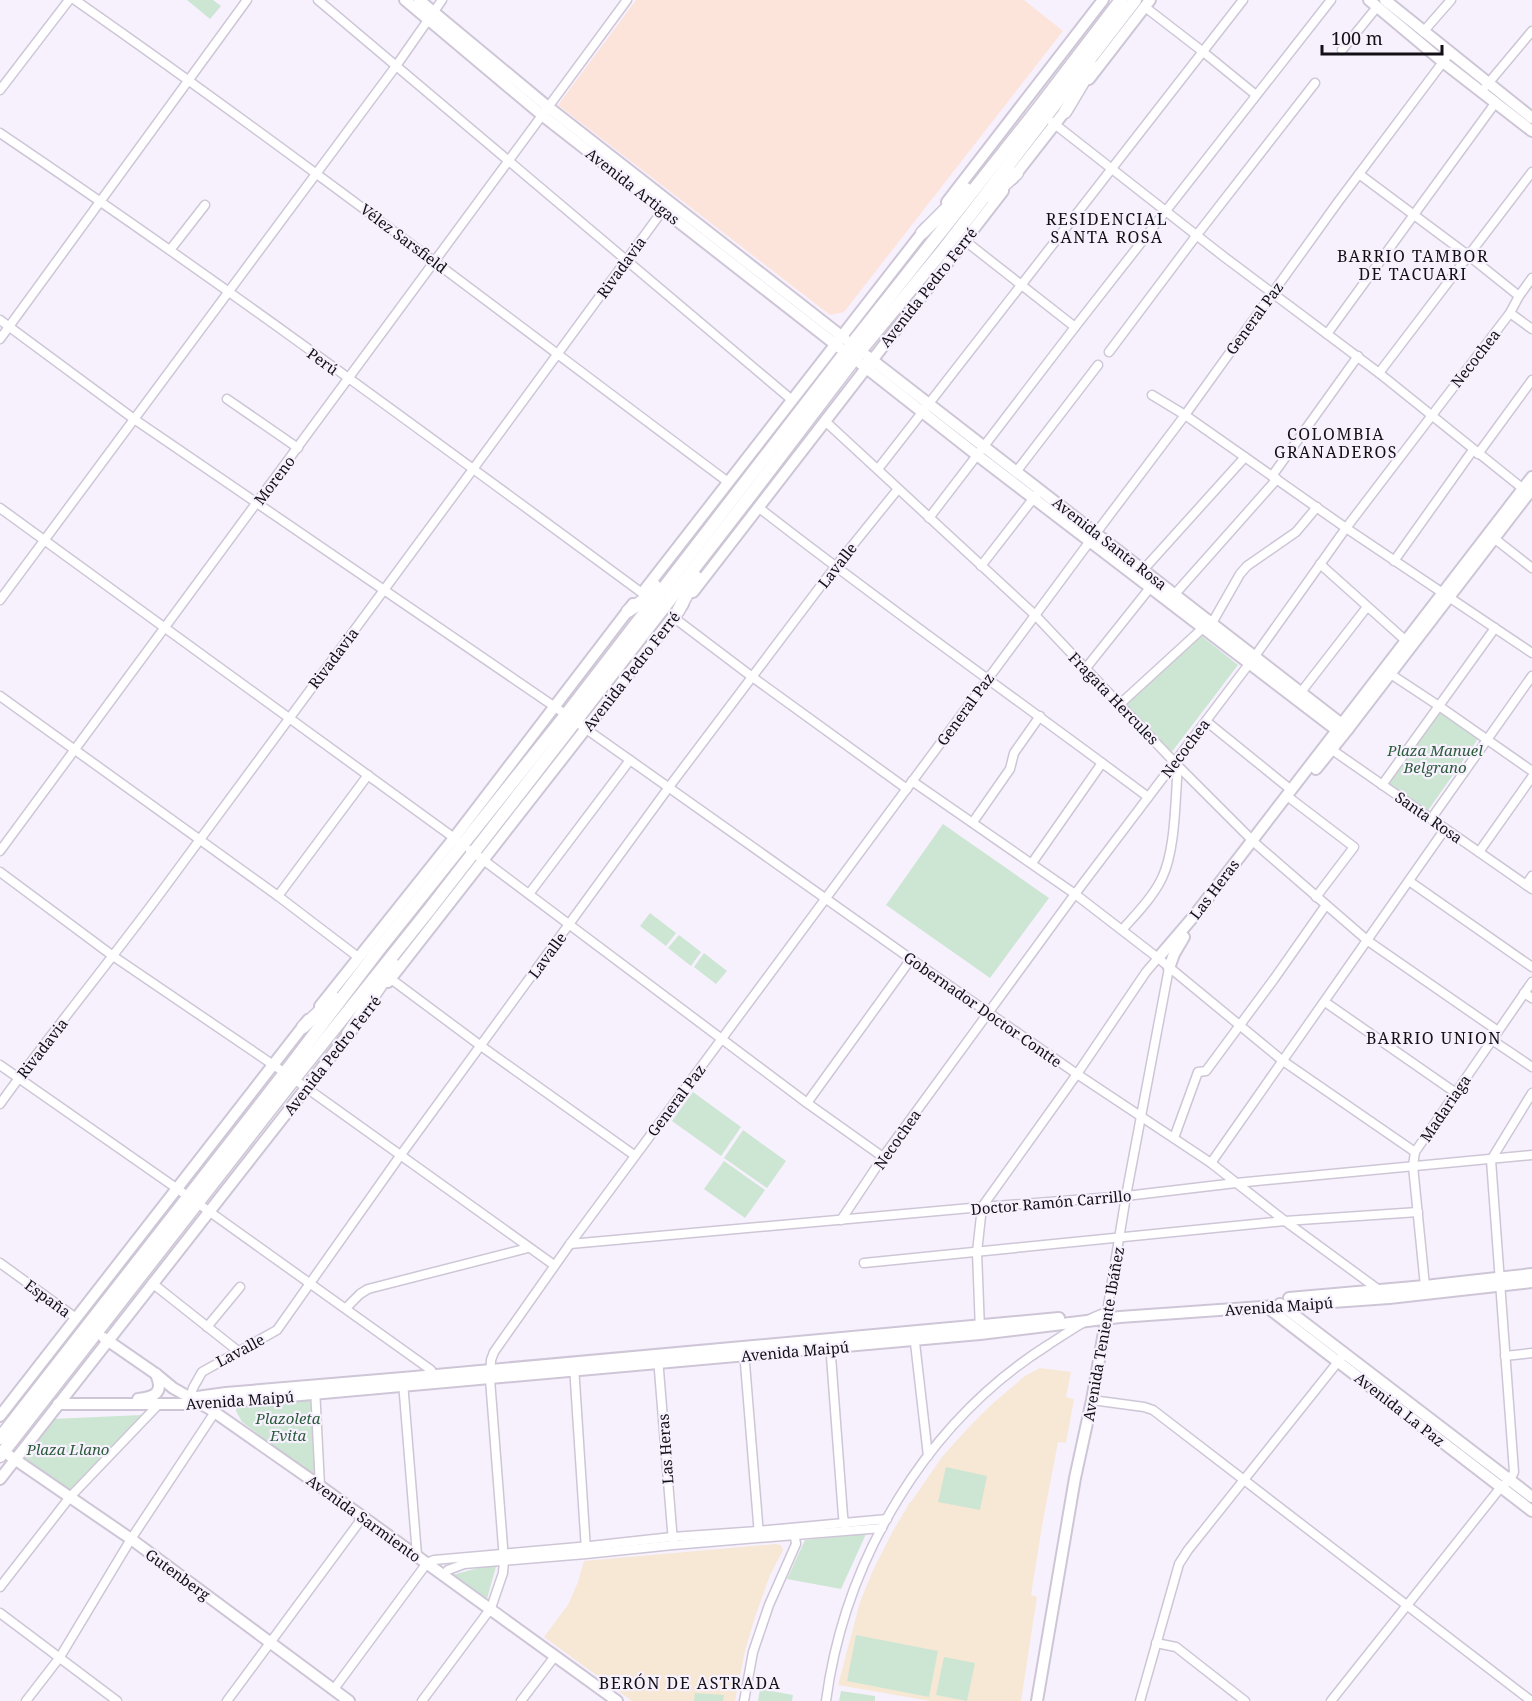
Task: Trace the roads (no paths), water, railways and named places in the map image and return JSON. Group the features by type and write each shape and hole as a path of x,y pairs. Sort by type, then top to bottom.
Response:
{"highway":[{"name":"Avenida Pedro Ferré","path":"290,1076 376,953 570,718 746,492 1009,146 1046,117 1121,0"},
{"name":"Avenida Pedro Ferré","path":"853,351 944,249 1114,27 1143,2"},
{"path":"1065,112 1114,27"},
{"path":"922,233 1009,146"},
{"path":"944,249 989,198 1017,173"},
{"path":"628,611 644,600 687,545 746,492"},
{"path":"675,614 746,492"},
{"name":"Avenida Pedro Ferré","path":"86,1326 194,1200 290,1076 429,910 463,845"},
{"path":"348,1034 429,910"},
{"path":"303,1027 322,1011 376,953"},
{"path":"0,1438 86,1326"},
{"path":"1,1452 86,1326"}],"main road":[{"name":"Avenida Artigas","path":"405,0 431,16 663,210 839,340"},
{"name":"Avenida Artigas","path":"419,0 431,16"},
{"name":"Avenida Pedro Ferré","path":"86,1326 178,1189 358,957 463,845 555,707 1103,0"},
{"name":"Avenida Pedro Ferré","path":"0,1479 1017,173 1046,117 1065,112 1143,2"},
{"path":"1377,2 1423,32 1447,58"},
{"path":"1377,2 1447,58 1532,118"},
{"path":"1486,87 1496,102 1532,131"},
{"name":"Avenida Artigas","path":"545,111 868,363"},
{"name":"Avenida Santa Rosa","path":"868,363 1342,729"},
{"name":"Avenida Santa Rosa","path":"980,451 1016,472 1037,494"},
{"name":"Las Heras","path":"1158,958 1329,747 1528,491 1532,477"},
{"name":"Avenida Santa Rosa","path":"1093,536 1144,569 1154,583 1176,594 1208,625"},
{"name":"Las Heras","path":"1387,671 1405,640 1445,595"},
{"name":"Las Heras","path":"1169,968 1184,938 1254,841"},
{"name":"Avenida Maipú","path":"980,1330 1107,1316 1392,1298 1532,1274"},
{"name":"Avenida Maipú","path":"1274,1304 1425,1286 1500,1281 1532,1282"},
{"name":"Avenida La Paz","path":"1274,1304 1505,1484 1532,1511"},
{"name":"Avenida Maipú","path":"201,1404 315,1390 658,1358 1085,1322 1107,1316"},
{"name":"Avenida Teniente Ibáñez","path":"1037,1701 1075,1478 1107,1316"},
{"path":"0,1416 29,1380 86,1326"},
{"name":"Avenida Sarmiento","path":"86,1326 156,1374 189,1401 201,1404 215,1412 320,1486 617,1701"},
{"path":"93,1404 154,1396 159,1386 156,1374"},
{"name":"Avenida Maipú","path":"58,1404 159,1404 189,1401 226,1393 315,1390"},
{"name":"Gutenberg","path":"1,1452 130,1539 350,1701"},
{"name":"Avenida La Paz","path":"1505,1484 1532,1497"}],"street":[{"path":"0,90 69,0"},
{"name":"Vélez Sarsfield","path":"75,0 316,173 728,482"},
{"path":"0,339 247,0"},
{"path":"318,0 792,400"},
{"path":"0,600 396,66 442,0"},
{"name":"Moreno","path":"0,851 627,0"},
{"path":"878,469 1243,0"},
{"path":"929,518 1331,0"},
{"path":"1423,32 1451,0"},
{"path":"1143,2 1256,95"},
{"path":"1342,50 1377,2"},
{"path":"1486,87 1532,31"},
{"name":"General Paz","path":"490,1375 494,1352 554,1265 1447,58"},
{"path":"1109,352 1315,83"},
{"path":"1026,102 1196,236 1380,373 1476,452 1528,491"},
{"path":"1327,334 1496,102"},
{"name":"Perú","path":"0,133 170,250 642,593"},
{"path":"1380,373 1532,172"},
{"path":"1359,174 1519,296"},
{"path":"170,250 205,205"},
{"name":"Rivadavia","path":"0,1104 113,956 663,210"},
{"path":"964,240 1075,327"},
{"name":"Necochea","path":"841,1220 883,1157 988,1011 1148,797 1177,764 1346,528 1510,313 1532,278"},
{"path":"1510,313 1532,329"},
{"name":"Gobernador Doctor Contte","path":"0,320 134,419 555,707 1077,1074 1211,1163 1379,1290"},
{"path":"1176,594 1274,478 1358,356"},
{"path":"1016,472 1098,365"},
{"path":"1394,561 1532,380"},
{"path":"1152,395 1185,415 1394,561 1532,653"},
{"path":"227,399 298,448"},
{"name":"Fragata Hercules","path":"825,421 1035,615 1254,841 1368,941 1498,1031"},
{"path":"1144,569 1245,457"},
{"name":"Lavalle","path":"189,1401 202,1372 277,1330 568,924 751,676 898,489"},
{"path":"981,566 1037,494"},
{"path":"758,507 835,567 1148,797"},
{"path":"1120,704 1208,625 1247,566 1296,532 1317,507"},
{"path":"0,508 484,860 807,1103 883,1157"},
{"path":"1491,536 1532,568"},
{"path":"1320,564 1405,640"},
{"path":"1086,668 1154,583"},
{"path":"1298,696 1367,607"},
{"path":"675,614 751,676 907,789"},
{"path":"1382,785 1495,627"},
{"path":"1387,671 1532,771"},
{"path":"1431,819 1532,676"},
{"path":"0,696 278,896 358,957"},
{"path":"973,822 1010,769 1014,753 1040,716"},
{"path":"1206,721 1354,846 1316,897"},
{"name":"Santa Rosa","path":"1329,747 1529,887"},
{"path":"529,894 630,760"},
{"path":"1032,863 1102,762"},
{"path":"1122,930 1156,889 1163,876 1171,846 1177,764"},
{"path":"278,896 368,775"},
{"path":"1479,852 1532,777"},
{"path":"912,781 1075,894 1158,958 1282,1061 1415,1152"},
{"path":"1211,1163 1445,829"},
{"path":"0,872 113,956 290,1076 554,1265"},
{"path":"1529,887 1532,876"},
{"path":"1408,881 1532,967"},
{"path":"1174,1138 1198,1072 1206,1071 1326,905"},
{"name":"Las Heras","path":"980,1330 977,1252 982,1207 1158,958"},
{"path":"807,1103 911,959"},
{"name":"Avenida Teniente Ibáñez","path":"1107,1316 1126,1196 1169,968"},
{"path":"391,979 634,1155"},
{"name":"Madariaga","path":"1425,1286 1413,1166 1415,1152 1498,1031 1528,996 1532,982"},
{"path":"1325,1002 1456,1093"},
{"path":"1492,1040 1532,1067"},
{"path":"0,1065 346,1308 430,1370 435,1380"},
{"path":"1331,1701 1514,1472 1491,1160 1532,1093"},
{"name":"Doctor Ramón Carrillo","path":"570,1244 1126,1196 1236,1183 1532,1155"},
{"path":"864,1263 1285,1221 1418,1212"},
{"path":"346,1308 368,1288 528,1248"},
{"name":"España","path":"0,1263 86,1326"},
{"path":"152,1283 238,1351"},
{"path":"207,1327 240,1287"},
{"path":"826,1701 834,1653 845,1614 861,1571 905,1488 928,1456 971,1406 994,1384 1035,1353 1085,1322"},
{"path":"914,1336 928,1456"},
{"path":"830,1344 845,1527"},
{"path":"744,1351 759,1535"},
{"path":"1505,1356 1532,1353"},
{"name":"Las Heras","path":"658,1358 673,1541"},
{"path":"1140,1701 1179,1564 1341,1358"},
{"path":"574,1366 586,1550"},
{"path":"422,1701 491,1608 503,1573 504,1557 490,1375"},
{"path":"403,1383 417,1556"},
{"path":"315,1390 320,1486"},
{"path":"1092,1400 1153,1410 1530,1700"},
{"path":"0,1587 69,1497 159,1404"},
{"path":"26,1701 60,1657 130,1539 215,1412"},
{"path":"227,1701 363,1517"},
{"path":"334,1689 427,1563 434,1560 504,1557 794,1532 845,1527 887,1519"},
{"path":"845,1527 882,1528"},
{"path":"744,1701 753,1652 769,1605 796,1544 794,1532"},
{"path":"443,1575 448,1570 465,1564 504,1557"},
{"path":"0,1613 117,1701"},
{"path":"1156,1643 1176,1647 1245,1701"},
{"path":"520,1701 555,1656"}],"district":[{"name":"RESIDENCIAL SANTA ROSA","path":"1107,228"},
{"name":"BARRIO TAMBOR DE TACUARI","path":"1413,265"},
{"name":"COLOMBIA GRANADEROS","path":"1336,443"},
{"name":"BARRIO UNION","path":"1434,1038"},
{"name":"BERÓN DE ASTRADA","path":"690,1683"}],"park label":[{"name":"Plaza Manuel Belgrano","path":"1435,758"},
{"name":"Plazoleta Evita","path":"288,1426"},
{"name":"Plaza Llano","path":"68,1449"}]}
